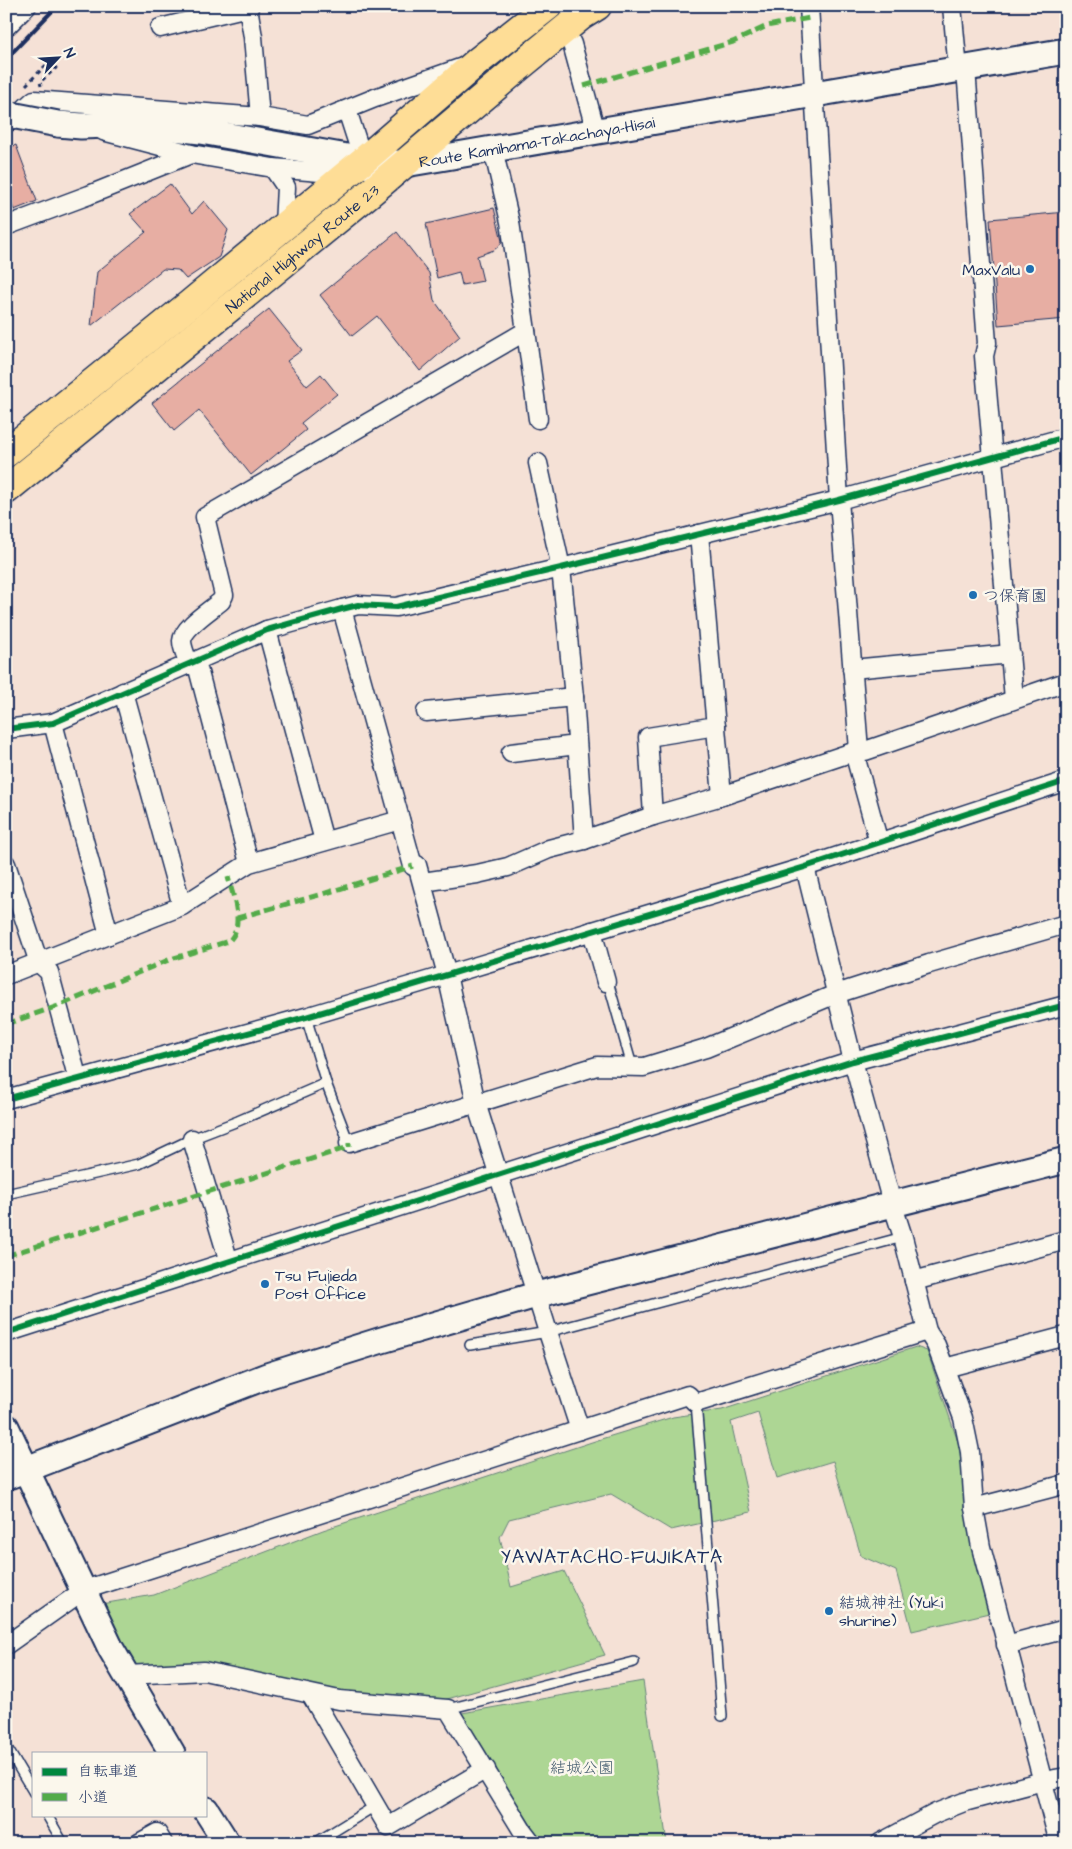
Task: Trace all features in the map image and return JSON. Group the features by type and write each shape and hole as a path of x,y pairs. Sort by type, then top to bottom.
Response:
{"highway":[{"name":"National Highway Route 23","path":"6,453 190,304 364,160 477,62 548,6"},
{"name":"National Highway Route 23","path":"6,490 405,164 565,30 597,6"}],"street":[{"path":"6,27 27,6"},
{"path":"809,6 839,500 857,751 879,843"},
{"path":"952,6 962,69 987,343 984,356 1014,699"},
{"path":"160,28 248,7 253,37 260,117"},
{"path":"565,30 572,44 596,132"},
{"name":"Route Kamihama-Takachaya-Hisai","path":"6,114 70,125 136,124 201,131 364,160 405,164 1066,51"},
{"path":"6,126 34,100 260,117 308,125 374,98 477,62"},
{"path":"347,110 372,191"},
{"path":"70,125 191,154 273,168 320,172 364,160"},
{"path":"493,149 510,222 538,419"},
{"path":"6,226 191,154"},
{"path":"273,168 286,187 284,225"},
{"path":"249,864 193,663 182,646 184,635 192,624 221,601 224,596 205,517 526,331"},
{"path":"6,729 53,723 267,630 342,609 358,605 396,607 561,568 839,500 1066,436"},
{"path":"538,463 561,568 574,697 584,840"},
{"path":"699,534 722,796"},
{"path":"342,609 400,820 415,865 423,882 447,975 476,1103 580,1430"},
{"path":"267,630 324,841"},
{"path":"852,669 1011,654"},
{"path":"423,882 477,874 508,867 549,849 584,840 857,751 865,751 1066,682"},
{"path":"124,692 182,906"},
{"path":"426,712 574,697"},
{"path":"53,723 108,935"},
{"path":"653,816 648,737 716,726"},
{"path":"511,753 577,745"},
{"path":"6,1099 306,1017 447,975 805,867 1066,781"},
{"path":"6,975 182,906 249,864 400,820"},
{"path":"6,864 39,963 49,972 78,1080"},
{"path":"805,867 836,994 927,1331 936,1345 963,1418 970,1452 974,1508 981,1547 1059,1843"},
{"path":"349,1143 597,1066 644,1067 706,1048 836,994 929,964 1066,924"},
{"path":"592,931 606,982"},
{"path":"6,1333 854,1061 1066,1005"},
{"path":"192,1139 229,1262"},
{"path":"16,1473 267,1376 382,1340 536,1295 1066,1160"},
{"path":"914,1281 1066,1240"},
{"path":"6,1644 84,1590 688,1396 696,1403 927,1331"},
{"path":"945,1368 1066,1336"},
{"path":"6,1427 16,1473 84,1590 111,1649 171,1752"},
{"path":"974,1508 1066,1484"},
{"path":"1006,1645 1066,1629"},
{"path":"127,1675 204,1671 339,1700 448,1709 486,1769 525,1838"},
{"path":"311,1695 388,1828 486,1769"},
{"path":"880,1843 950,1807 1042,1781 1066,1777"},
{"path":"208,1813 227,1843"},
{"path":"139,1843 157,1833 163,1843"}],"lane":[{"path":"606,982 609,985 632,1066"},
{"path":"306,1017 326,1083 349,1143"},
{"path":"6,1194 139,1164 192,1139 326,1083"},
{"path":"470,1344 548,1332 903,1237"},
{"path":"696,1403 722,1716"},
{"path":"448,1709 634,1662"},
{"path":"6,1746 32,1790"},
{"path":"315,1843 375,1806"},
{"path":"48,1816 64,1843"}],"path":[{"path":"22,89 49,62 56,68 40,82 41,86"}],"green space":[{"path":"916,1347 927,1351 959,1445 973,1549 989,1613 912,1631 896,1571 861,1556 833,1461 777,1478 758,1413 731,1422 751,1512 671,1530 611,1494 509,1519 500,1537 511,1587 564,1571 605,1655 440,1701 341,1693 204,1663 129,1665 101,1604 154,1595 323,1530 601,1439 673,1417 722,1410"},
{"name":"結城公園","path":"643,1681 667,1843 542,1843 462,1713"}],"building":[{"path":"16,145 37,201 14,210 10,199 6,200 6,149"},
{"path":"170,184 192,214 204,201 228,230 219,257 186,279 178,270 163,269 91,326 97,272 146,232 130,214"},
{"path":"494,208 502,241 494,250 477,256 483,281 462,285 459,272 437,278 426,224"},
{"name":"MaxValu","path":"1066,212 1066,319 998,325 990,219"},
{"path":"397,232 429,273 434,300 460,336 420,371 377,316 352,336 320,295"},
{"path":"269,309 302,350 287,361 307,386 321,374 337,394 301,423 306,430 251,475 199,410 174,431 152,403"}],"railway":[{"path":"6,59 57,6"}],"marked path":[{"path":"584,86 733,42 767,26 810,18"},
{"path":"237,918 413,866"},
{"path":"6,1024 58,1006 171,959 229,941 234,935 237,919 235,902 228,877"},
{"path":"6,1256 349,1147 349,1143"}],"cycle path":[{"path":"6,729 53,723 267,630 342,609 358,605 396,607 561,568 839,500 1066,437"},
{"path":"6,1099 306,1017 447,975 805,867 1066,781"},
{"path":"6,1333 853,1061 1066,1005"}],"place":[{"name":"MaxValu","path":"1030,269"},
{"name":"つ保育園","path":"973,595"},
{"name":"Tsu Fujieda Post Office","path":"265,1284"},
{"name":"結城神社 (Yuki shurine)","path":"829,1611"}],"district":[{"name":"YAWATACHO-FUJIKATA","path":"612,1556"}]}
